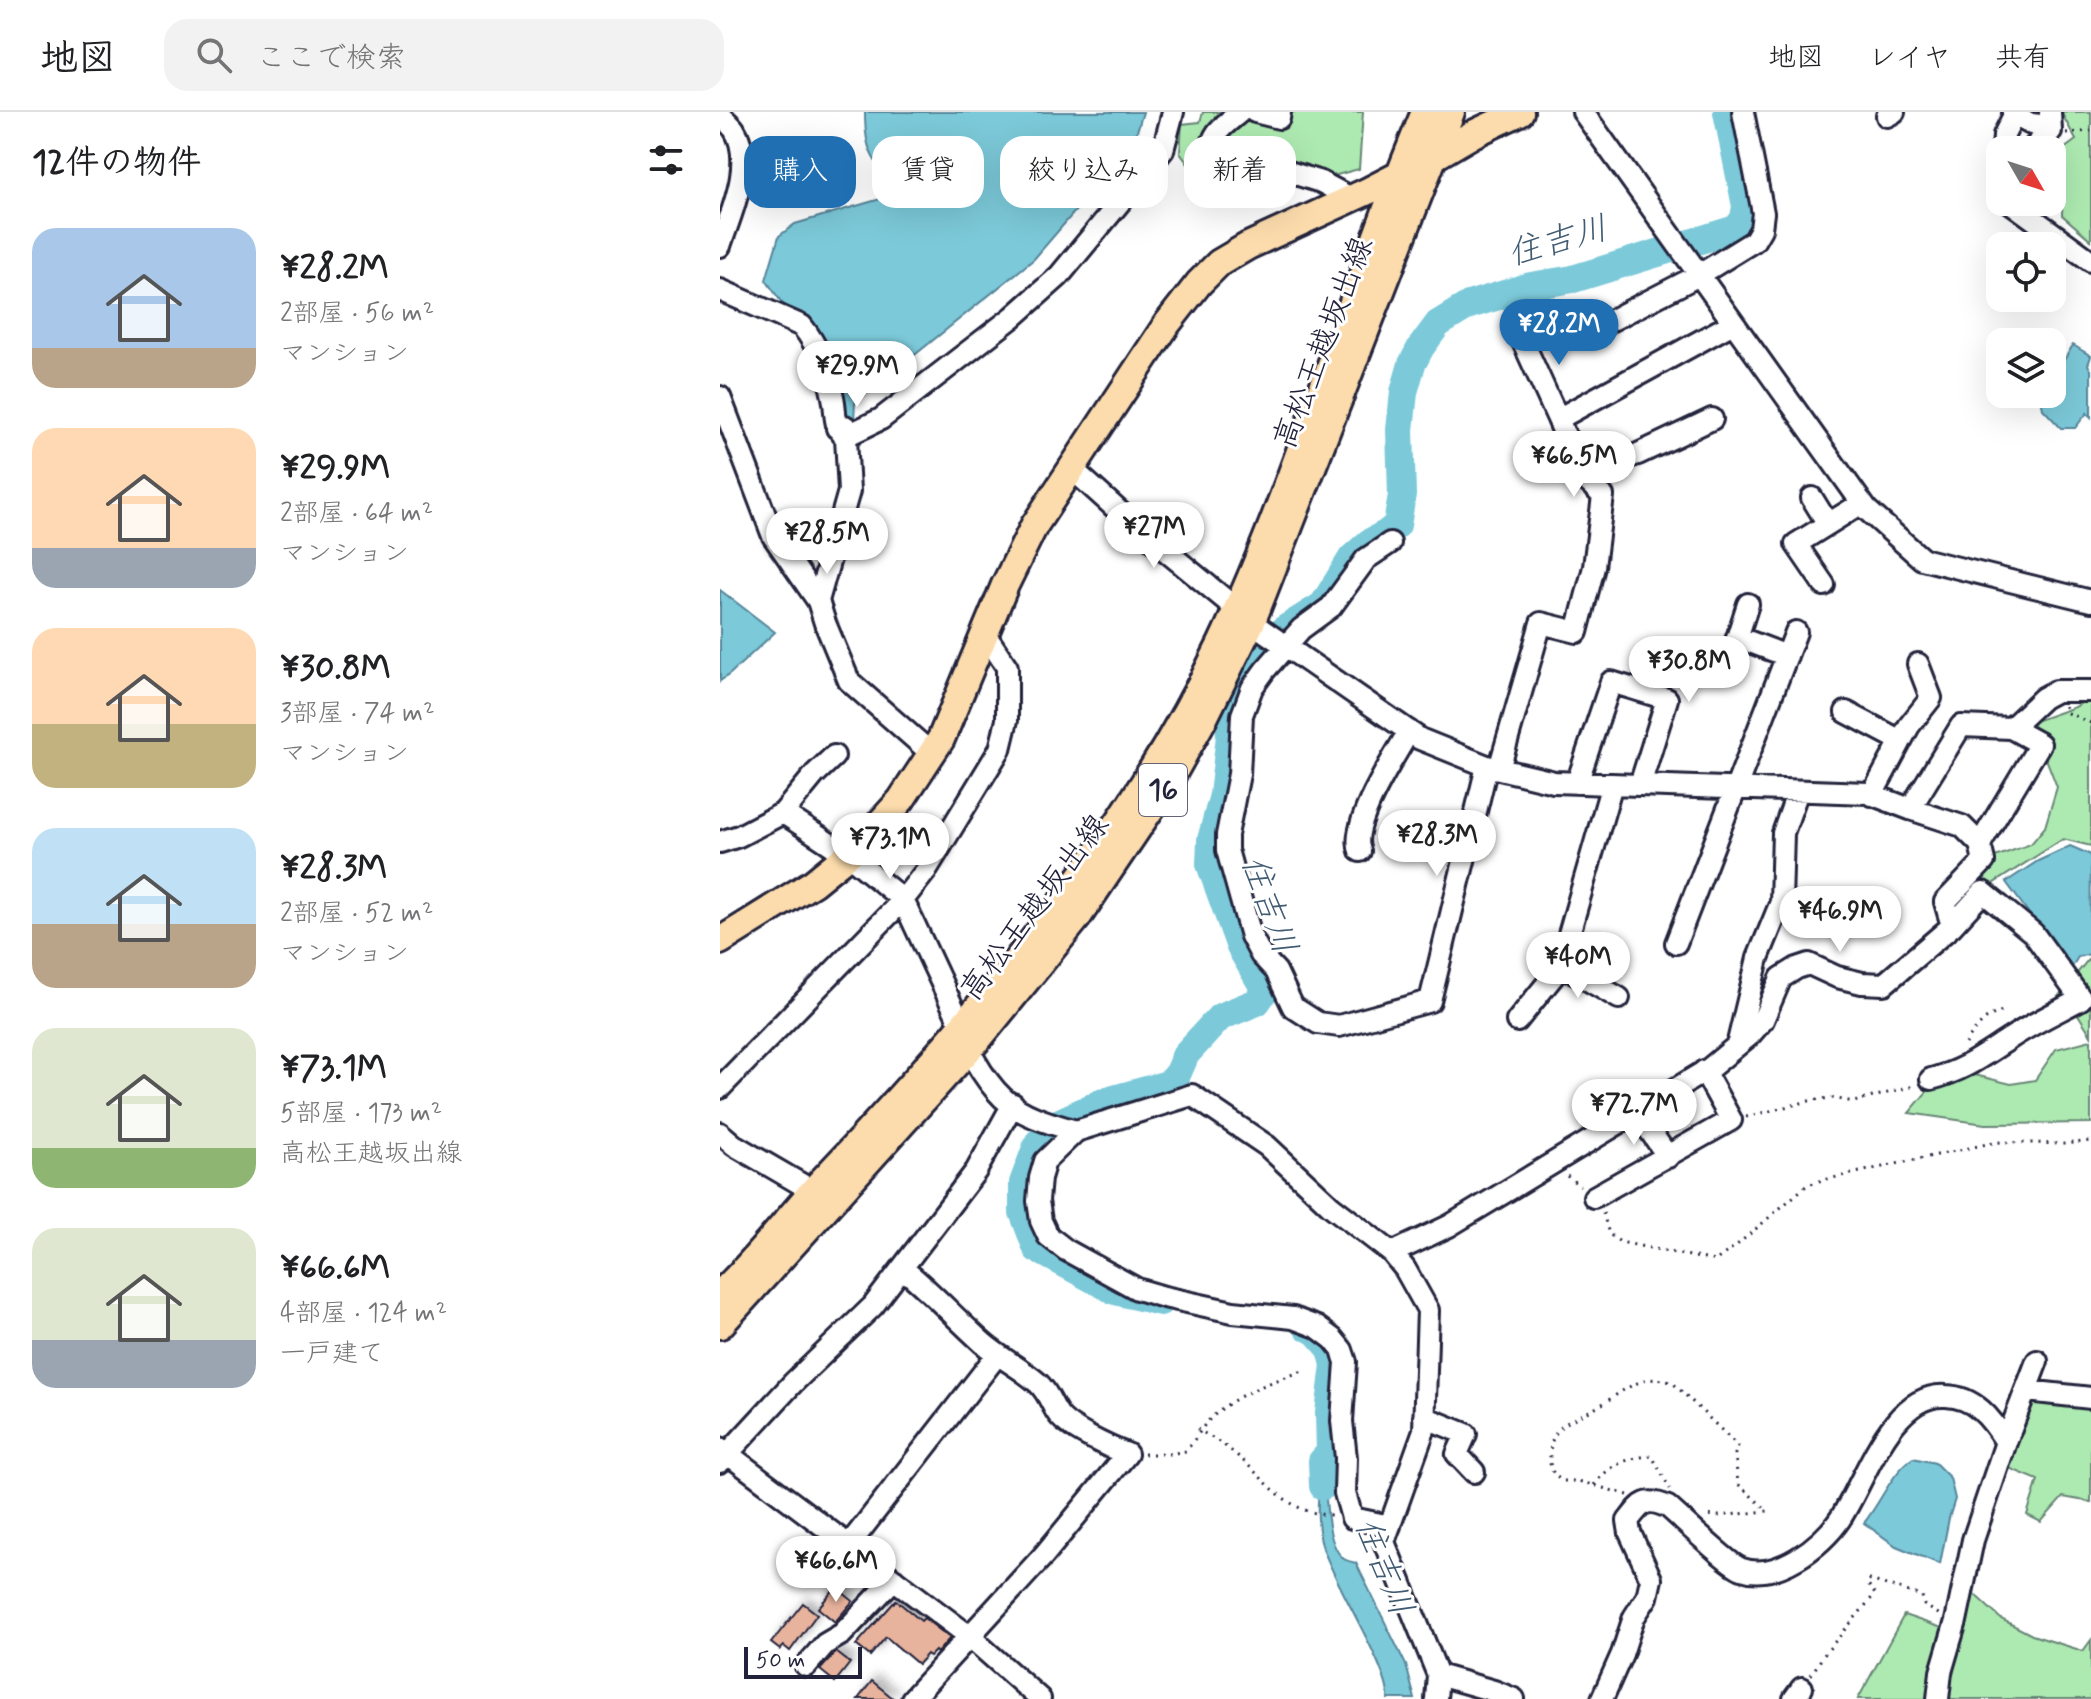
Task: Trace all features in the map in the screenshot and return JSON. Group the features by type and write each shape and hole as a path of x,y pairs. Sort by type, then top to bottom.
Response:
{"main road":[{"path":"1400,174 1425,112"},
{"path":"1432,158 1451,112"},
{"name":"高松王越坂出線","path":"720,941 813,883 861,844 901,800 932,754 958,701 1018,556 1070,467 1167,324 1199,283 1219,263 1248,246 1400,174 1520,112"},
{"name":"高松王越坂出線","path":"720,1325 964,1038 1077,918 1125,850 1204,718 1264,630 1432,158"},
{"name":"高松王越坂出線","path":"1264,630 1286,487 1400,174"},
{"name":"高松王越坂出線","path":"720,1294 910,1086 964,1038"}],"street":[{"path":"837,428 845,426 852,433 881,419 1013,317 1059,276 1163,150 1173,112"},
{"path":"1240,112 1217,132 1211,145 1213,154 1254,161 1321,182 1351,198"},
{"path":"1255,112 1279,118 1280,112"},
{"path":"1583,112 1862,503 1922,559 2091,601"},
{"path":"1579,337 1699,275 1754,241 1761,229 1763,213 1743,112"},
{"path":"2004,136 2013,114 2031,124 2050,123"},
{"path":"720,115 734,129 743,166 720,246"},
{"path":"2031,216 2091,261"},
{"path":"720,290 802,326 811,337 827,375 837,428 846,438 849,491 818,601"},
{"path":"1558,419 1733,323"},
{"path":"1264,630 1252,688 1242,715 1239,774 1227,835 1227,850 1251,936 1261,955 1276,971 1293,1007 1318,1023 1339,1026 1430,1001 1493,767 1541,623 1577,632 1594,567 1603,496 1581,473 1519,333"},
{"path":"720,397 773,536 818,601 849,681 932,754"},
{"path":"1581,473 1638,454 1712,419"},
{"path":"1070,467 1133,524 1264,630 1420,739 1493,767 1554,782 1872,795 1962,826 1980,844 1984,861 1945,902 1952,926"},
{"path":"1812,498 1828,524"},
{"path":"1824,585 1796,544 1862,503"},
{"path":"1264,630 1301,629 1331,607 1366,559 1390,543"},
{"path":"1728,666 1748,604"},
{"path":"1676,943 1796,632"},
{"path":"720,1088 903,900 925,872 1000,749 1007,720 1007,667 985,634"},
{"path":"1737,637 1787,656"},
{"path":"1872,795 1901,741 1931,698 1918,664"},
{"path":"1577,783 1611,682 1667,699 1640,785"},
{"path":"2011,728 2043,698 2056,691 2091,691"},
{"path":"1846,712 1901,741"},
{"path":"1910,809 1961,726 2011,728 2040,744 1980,844"},
{"path":"1360,851 1357,843 1367,807 1409,731"},
{"path":"720,842 739,836 783,813 834,756"},
{"path":"1517,1021 1559,969 1612,784"},
{"path":"1738,1042 1758,958 1781,902 1783,833 1798,791"},
{"path":"783,813 856,861 903,900 957,1016 964,1038 1003,1098 1042,1121 1076,1131"},
{"path":"1392,1253 1449,1226 1704,1071 1750,1035 1763,1020 1781,978 1797,968 1809,964 1837,977 1884,984 1952,926 1983,892 2033,933 2081,999 2009,1038 1981,1059 1951,1074 1931,1079"},
{"path":"1560,964 1619,998"},
{"path":"1594,1197 1731,1120 1704,1071"},
{"path":"1390,1526 1352,1518 1345,1493 1346,1458 1342,1421 1346,1362 1342,1350 1333,1339 1317,1327 1293,1318 1233,1312 1137,1289 1084,1261 1048,1236 1041,1221 1038,1201 1040,1178 1045,1161 1076,1131 1192,1095 1267,1146 1331,1206 1392,1253 1405,1269 1428,1310 1424,1430 1390,1526 1384,1542 1438,1675 1436,1699"},
{"path":"1013,1104 976,1171 873,1306 723,1455 969,1636 1040,1699"},
{"path":"1637,1112 1668,1157"},
{"path":"720,1133 734,1145 813,1191"},
{"path":"902,1268 997,1355 1038,1384 1049,1396 1059,1417 1106,1446 1127,1454 1044,1555 912,1699"},
{"path":"849,1545 997,1355"},
{"path":"1938,1699 1941,1672 1956,1621 1973,1540 2037,1361"},
{"path":"2027,1391 2091,1398"},
{"path":"1602,1699 1634,1617 1647,1597 1651,1579 1630,1533 1628,1521 1646,1502 1655,1501 1668,1507 1740,1569 1758,1572 1779,1568 1801,1556 1832,1529 1883,1440 1906,1410 1923,1400 1940,1395 1962,1396 1996,1425 2006,1442"},
{"path":"1424,1417 1466,1434 1457,1454 1474,1472"},
{"path":"806,1666 824,1634 842,1634 894,1579"},
{"path":"1438,1675 1514,1699"}],"path":[{"path":"2050,123 2060,133 2091,131"},
{"path":"2068,691 2065,712 2091,723"},
{"path":"1962,1049 1977,1026 1990,1014 2003,1011"},
{"path":"1731,1120 1767,1114 1813,1100 1832,1098 1854,1102 1903,1090 1931,1079"},
{"path":"1552,1164 1594,1197 1604,1214 1609,1234 1620,1242 1715,1261 1806,1186 1819,1181 1996,1142 2064,1144 2091,1141"},
{"path":"1127,1454 1186,1451 1206,1422 1237,1398 1254,1388 1306,1370"},
{"path":"1646,1502 1594,1485 1562,1481 1553,1474 1549,1460 1550,1439 1560,1427 1601,1405 1625,1387 1659,1377 1673,1383 1738,1446 1735,1454 1738,1484 1768,1511 1709,1517 1700,1512"},
{"path":"1197,1429 1232,1451 1299,1510 1335,1515"},
{"path":"1594,1485 1604,1471 1634,1457 1652,1456 1673,1493"},
{"path":"1798,1694 1823,1656 1875,1594 1867,1583 1870,1580 1922,1596 1924,1605 1956,1621"}],"green space":[{"path":"1203,112 1363,112 1359,169 1333,176 1296,166 1296,136 1184,136 1184,158 1180,153 1182,124 1200,122"},
{"path":"2061,112 2091,112 2091,240 2063,216 2066,216 2066,148 2076,140"},
{"path":"2091,697 2091,846 2063,839 1972,897 1973,881 1992,858 2031,844 2045,827 2057,787 2032,722 2075,707"},
{"path":"2091,956 2091,1035 2079,1016 2052,1004"},
{"path":"2091,1040 2091,1123 1985,1124 1909,1113 1929,1089 1975,1075 2011,1084 2035,1080 2056,1049"},
{"path":"2029,1402 2091,1408 2091,1502 2063,1497 2041,1522 2027,1515 2038,1480 2004,1466"},
{"path":"1972,1592 2001,1619 2032,1635 2083,1651 2091,1640 2091,1699 1858,1699 1904,1615 1942,1628 1959,1630"}],"water":[{"path":"865,112 1143,112 1136,136 1000,136 1000,208 1078,208 1034,259 855,403 854,420 845,421 807,320 782,303 766,280 779,236 795,224 872,201 872,208 984,208 984,136 872,136 872,155"},
{"path":"2073,345 2091,356 2088,365 2091,370 2091,417 2087,413 2075,428 2061,428 2043,408 2066,408 2066,357"},
{"path":"720,590 775,632 720,681"},
{"path":"2070,846 2091,855 2090,954 2078,957 2070,970 2006,882 2038,861"},
{"path":"1321,1452 1341,1453 1339,1474 1331,1481 1326,1467 1328,1516 1333,1542 1344,1559 1356,1563 1406,1665 1415,1699 1388,1699 1371,1647 1328,1561 1318,1522"},
{"path":"1913,1458 1935,1463 1950,1478 1955,1499 1940,1564 1896,1546 1864,1523 1892,1480"}],"building":[{"path":"836,1587 853,1601 835,1622 818,1608"},
{"path":"896,1600 921,1621 924,1618 950,1638 937,1653 927,1654 918,1664 886,1637 870,1656 856,1645"},
{"path":"803,1603 817,1614 790,1651 784,1646 780,1650 771,1643"},
{"path":"836,1652 850,1663 835,1682 820,1670"},
{"path":"872,1681 894,1699 858,1699"}],"waterway":[{"name":"住吉川","path":"1160,1302 1115,1291 1037,1249 1023,1212 1023,1183 1038,1143 1058,1123 1103,1102 1168,1084 1176,1077 1186,1054 1220,1017 1257,1002 1264,992 1240,947 1210,864 1211,840 1223,795 1230,736 1229,712 1243,684 1283,630 1323,605 1352,558 1397,525 1402,495 1400,430 1404,392 1412,364 1438,324 1469,305 1531,286 1573,279 1736,229 1744,219 1746,206 1727,112"},
{"name":"住吉川","path":"1307,1327 1331,1349 1335,1365 1329,1413 1330,1452 1322,1461 1323,1486"}]}
